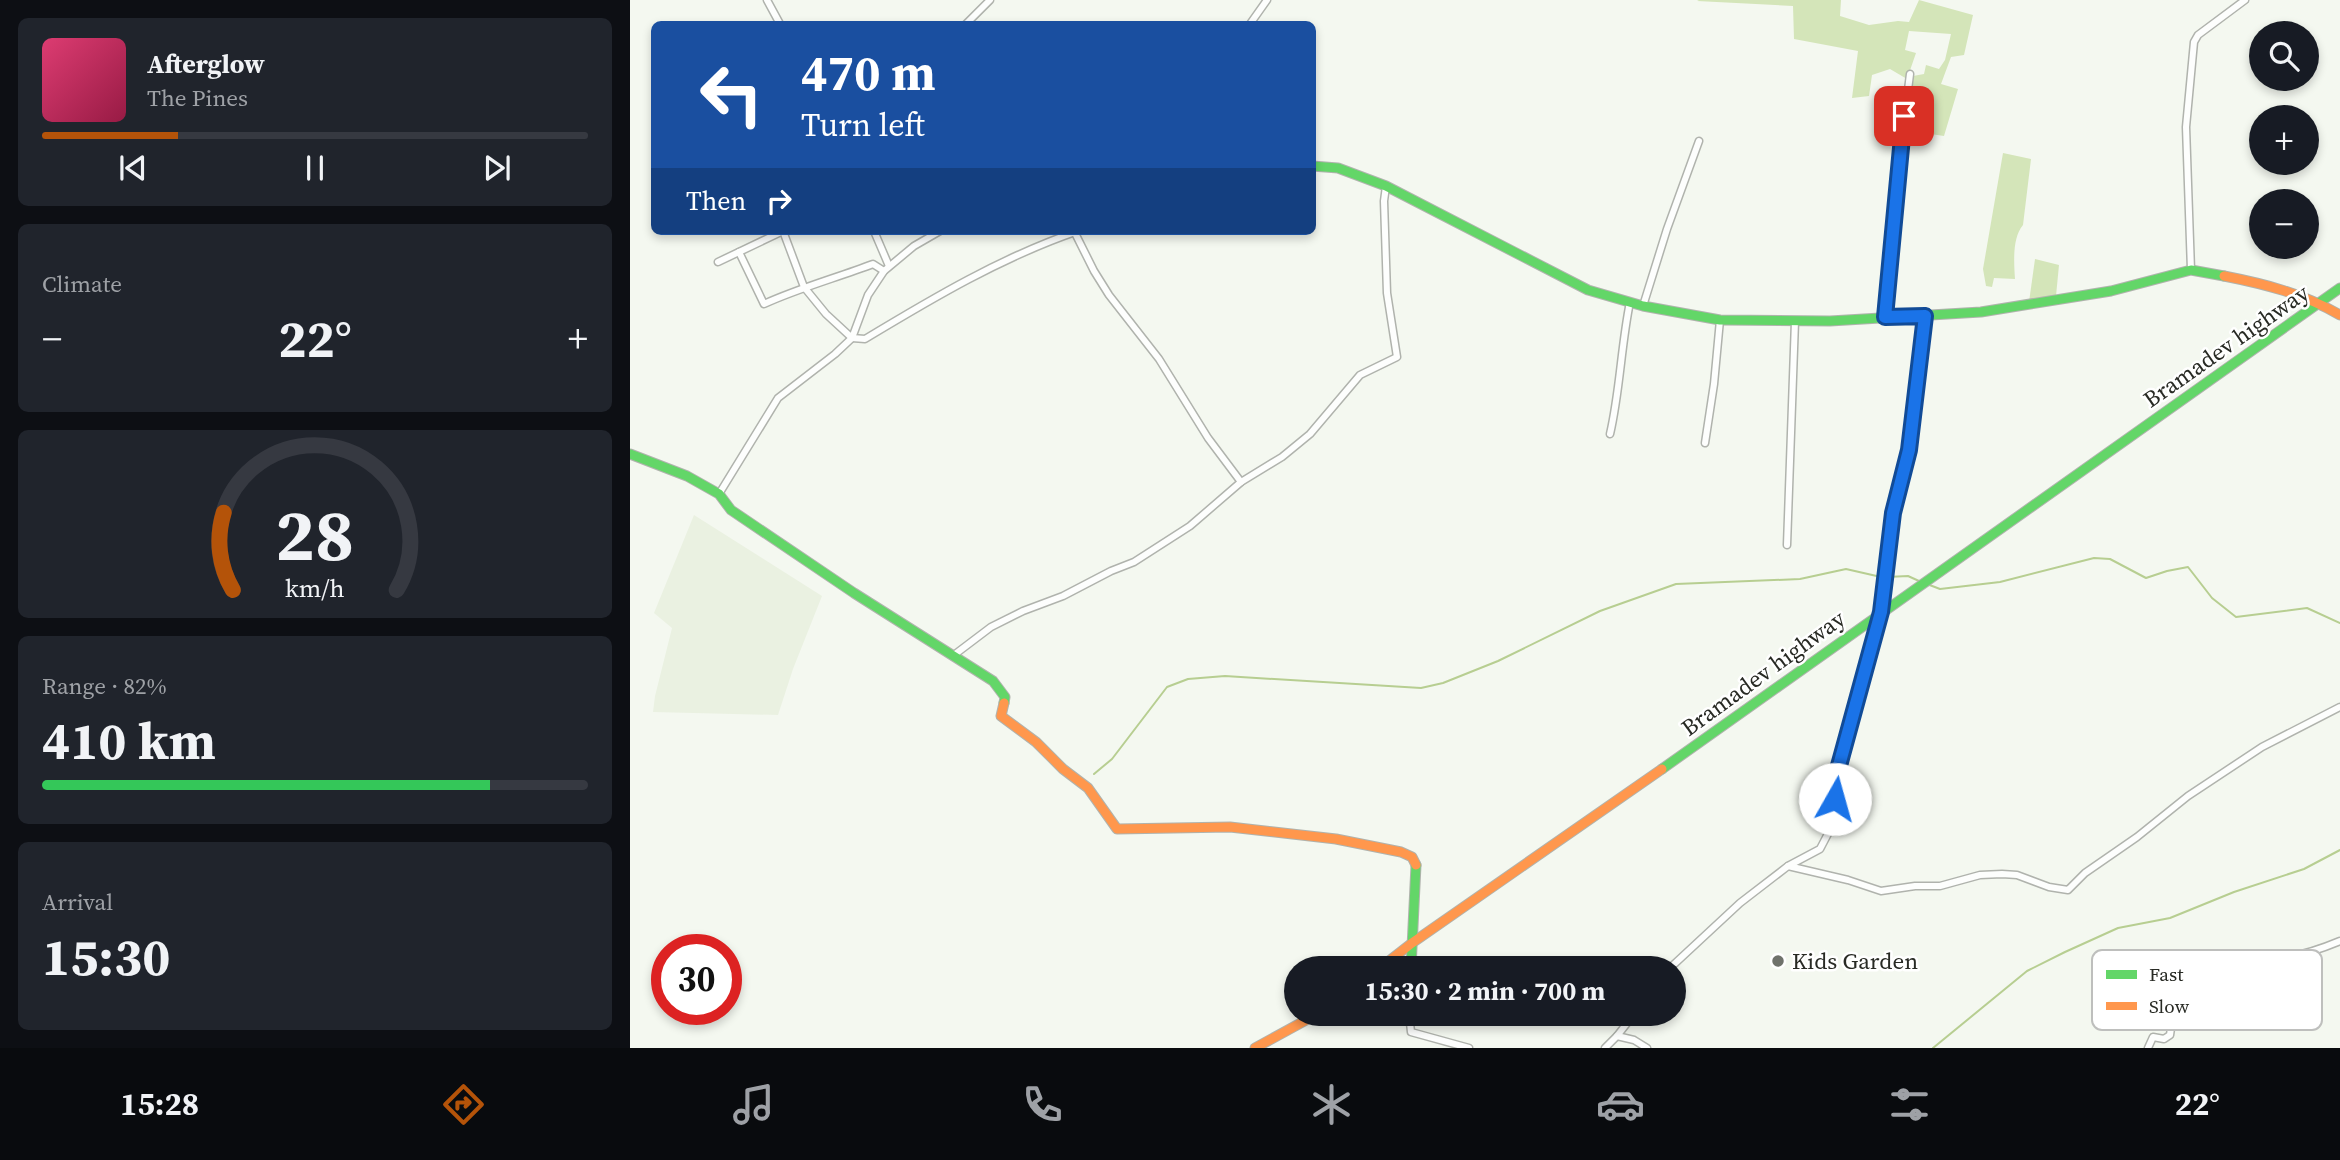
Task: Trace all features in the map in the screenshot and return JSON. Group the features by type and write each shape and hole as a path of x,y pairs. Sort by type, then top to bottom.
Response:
{"street":[{"path":"766,0 778,21"},
{"path":"969,21 990,0"},
{"path":"1252,21 1267,0"},
{"path":"2191,270 2186,127 2194,42 2245,0"},
{"path":"1885,317 1896,185 1910,74"},
{"path":"1643,306 1667,229 1699,142"},
{"path":"1316,166 1338,168 1386,186 1588,290 1643,306 1720,320 1830,321 1980,312 2111,291 2191,270 2266,284 2320,303 2340,315"},
{"path":"954,655 1002,622 1134,562 1190,526 1241,482 1282,457 1310,434 1360,375 1397,358 1387,293 1384,201 1386,186"},
{"path":"718,262 775,235"},
{"path":"784,235 804,287 826,314 852,338 865,339 963,282 1065,235"},
{"path":"875,235 887,269"},
{"path":"719,494 778,398 852,338 868,295 887,269 914,246 933,235"},
{"path":"1077,235 1109,295 1159,359 1208,438 1241,482"},
{"path":"739,252 764,304 804,287 873,264 887,269"},
{"name":"Bramadev highway","path":"1395,956 2340,288"},
{"path":"1610,434 1630,302"},
{"path":"1683,956 1740,903 1788,866 1820,849 1832,826 1837,773 1881,612 1893,513 1909,450 1925,316"},
{"path":"1705,443 1720,320"},
{"path":"1787,545 1795,321"},
{"path":"630,454 687,476 719,494 731,510 993,681 1004,697 1001,716 1036,742 1063,769 1088,788 1117,829 1230,827 1336,839 1401,852 1412,857 1417,867 1411,956"},
{"path":"1788,866 1881,891 1915,886 1940,886 1980,875 2002,874 2017,875 2049,887 2067,890 2085,873 2118,851 2188,796 2262,747 2340,707"},
{"path":"2317,950 2340,941"},
{"path":"1255,1048 1295,1026"},
{"path":"1410,1026 1411,1032 1469,1048"},
{"path":"1605,1048 1624,1026"},
{"path":"2148,1048 2153,1037 2164,1040 2170,1035 2171,1030"},
{"path":"1617,1036 1634,1040 1647,1048"}],"shaded area":[{"path":"694,515 822,596 778,715 653,712 672,628 654,613"}],"green space":[{"path":"1841,0 1840,16 1869,25 1909,22 1919,0 1973,15 1964,55 1951,57 1941,84 1958,89 1944,136 1904,130 1913,76 1924,74 1926,65 1939,69 1945,60 1951,34 1909,31 1905,50 1916,53 1907,79 1890,69 1872,75 1869,96 1852,98 1858,51 1794,39 1793,6 1697,1"},
{"path":"2003,153 2031,159 2023,225 2015,244 2015,279 1994,278 1992,287 1986,286 1983,269"},
{"path":"2035,259 2059,265 2056,296 2029,302"}],"waterway":[{"path":"1927,584 1940,589 2000,582 2094,558 2110,559 2146,578 2188,567 2212,598 2236,617 2307,608 2340,623"},
{"path":"1094,774 1112,759 1167,687 1188,679 1225,676 1421,688 1443,683 1498,661 1600,611 1676,584 1800,579 1846,569 1881,577"},
{"path":"1887,577 1908,576 1919,581"},
{"path":"1933,1048 2027,971 2065,952 2118,928 2170,918 2234,892 2304,869 2340,850"}],"traffic: fast":[{"path":"1316,166 1338,168 1386,186 1588,290 1643,306 1720,320 1830,321 1981,312 2111,291 2191,270 2224,276"},
{"path":"1662,769 2340,288"},
{"path":"630,454 687,476 719,494 731,510 854,593 993,681 1005,697 1004,703"},
{"path":"1412,956 1416,865"}],"traffic: slow":[{"path":"2224,276 2284,291 2340,315"},
{"path":"1004,703 1001,716 1036,742 1063,769 1088,788 1117,829 1230,827 1336,839 1401,852 1412,857 1416,865"},
{"path":"1395,956 1662,769"},
{"path":"1255,1048 1295,1026"}],"place":[{"name":"Kids Garden","path":"1778,961"}],"route":[{"path":"1835,799 1837,773 1881,612 1893,513 1909,450 1925,316 1885,317 1904,116"}]}
